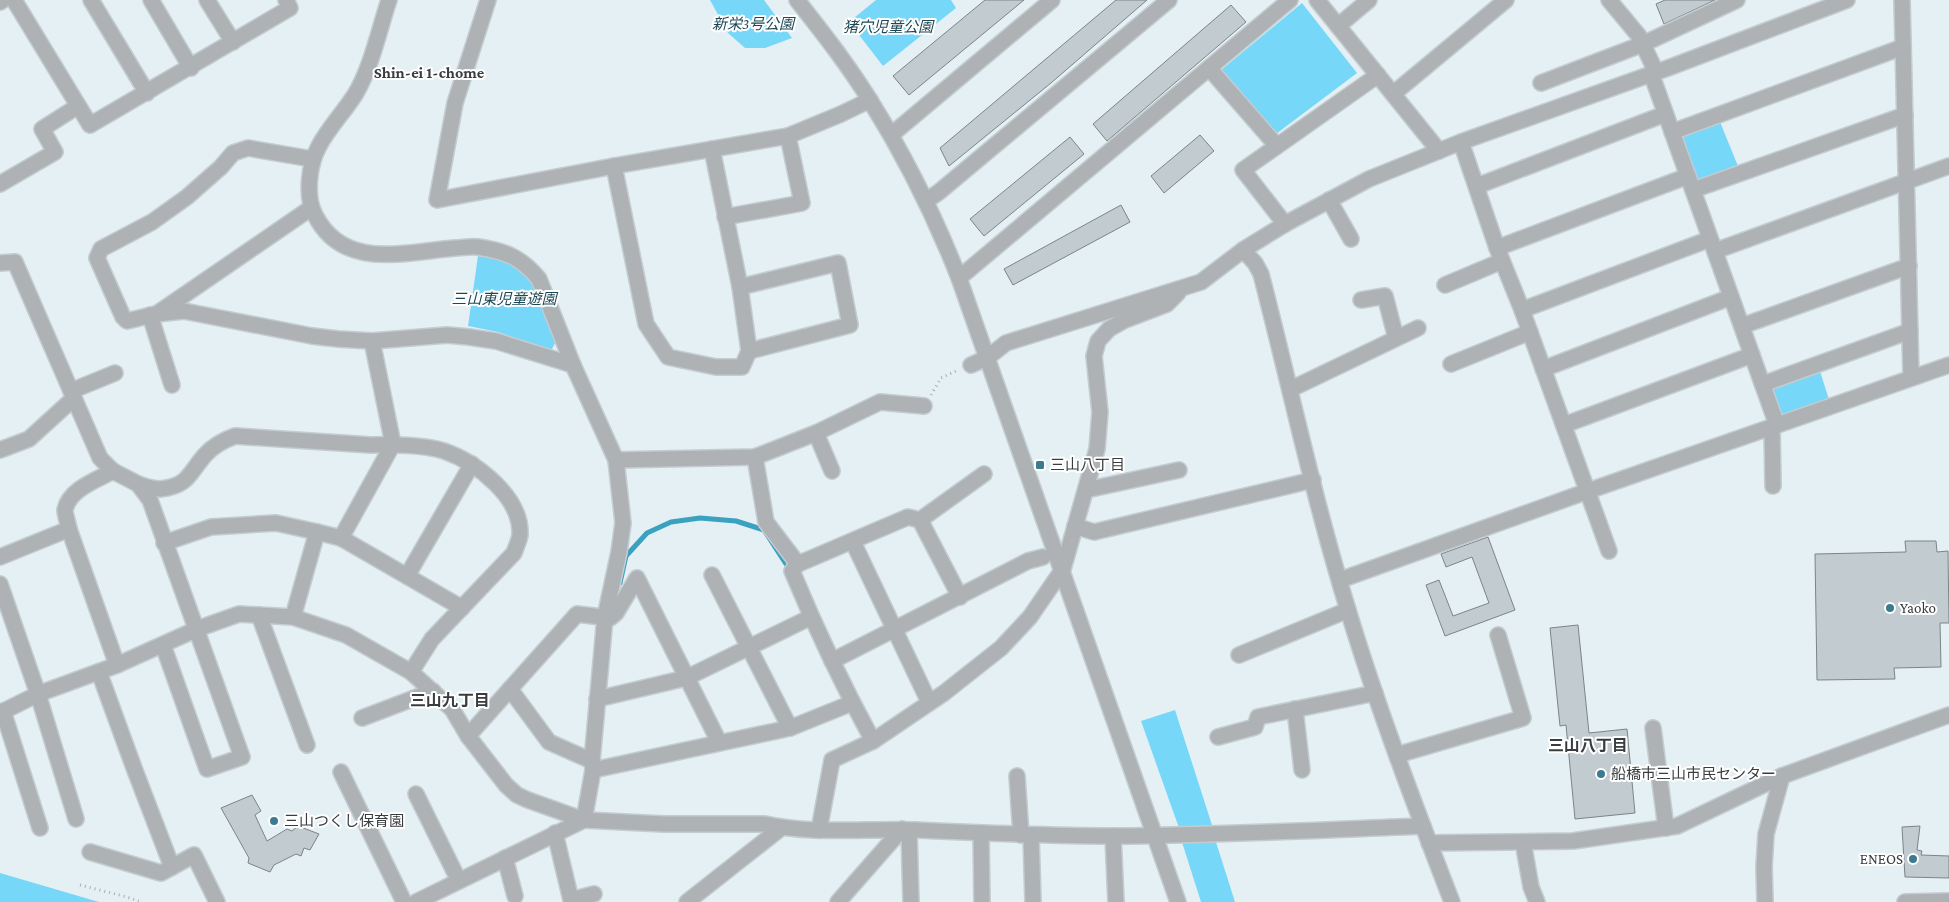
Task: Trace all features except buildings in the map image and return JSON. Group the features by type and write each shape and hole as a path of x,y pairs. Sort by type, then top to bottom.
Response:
{"street":[{"path":"14,0 90,126 290,8 286,0"},
{"path":"91,0 147,93"},
{"path":"150,0 191,68"},
{"path":"207,0 233,42"},
{"path":"389,0 356,92 320,144 312,159 310,194 312,208 317,219 330,235 350,250 380,255 475,247 499,251 521,260 539,279 573,365 616,460 622,523 619,552 604,617 592,765 584,820"},
{"path":"488,0 455,103 437,200 614,166 788,136 870,100"},
{"path":"797,0 827,38 870,100 891,135 943,236 1063,570 1178,902"},
{"path":"926,201 1169,0"},
{"path":"959,278 1290,0"},
{"path":"1317,0 1439,150"},
{"path":"1338,26 1369,0"},
{"path":"1393,94 1506,0"},
{"path":"1610,0 1639,36 1643,44 1672,132 1763,384 1774,426 1773,486"},
{"path":"1541,82 1643,44 1737,0"},
{"path":"971,365 987,358 1006,343 1202,282 1243,250 1285,224 1369,179 1439,150 1847,0"},
{"path":"1902,0 1911,377"},
{"path":"891,135 1047,2"},
{"path":"1672,132 1903,47"},
{"path":"1209,68 1277,146"},
{"path":"1285,224 1243,170 1378,75"},
{"path":"0,184 55,152 42,129 78,106"},
{"path":"1477,186 1666,114"},
{"path":"1445,285 1500,255 1690,183 1905,116"},
{"path":"725,217 802,203 788,136"},
{"path":"1461,142 1500,255 1522,310 1609,551"},
{"path":"312,159 248,148 234,153 187,197 152,222 101,249 97,258 123,317 127,321 153,314 184,311 312,336 372,341 448,336 469,337 496,341 573,365"},
{"path":"614,166 646,324 668,357 716,367 742,367 749,351 740,287 712,149"},
{"path":"1522,310 1712,245 1906,183 1949,166"},
{"path":"1329,200 1351,239"},
{"path":"153,314 312,208"},
{"path":"1243,250 1256,263 1261,274 1348,610 1397,755 1452,902"},
{"path":"0,263 15,262 100,458 113,471 138,484 159,489 177,485 186,480 206,454 223,441 235,436 371,445 393,444 443,450 472,464 498,484 513,507 520,526 520,537 514,553 432,639 410,672"},
{"path":"740,287 838,263 850,325 749,351"},
{"path":"1742,326 1909,266"},
{"path":"819,830 832,760 873,741 956,684 1000,648 1030,617 1063,570 1097,449 1100,412 1094,356 1098,341 1109,329 1125,320 1167,304 1185,288"},
{"path":"1361,300 1385,296 1396,338"},
{"path":"1543,369 1731,297"},
{"path":"153,314 172,385"},
{"path":"1291,389 1418,328"},
{"path":"1763,384 1910,331"},
{"path":"1451,364 1530,332"},
{"path":"342,538 393,444 372,341"},
{"path":"1564,425 1752,355"},
{"path":"1340,580 1949,365"},
{"path":"0,450 29,439 73,394 115,373"},
{"path":"616,460 755,457 816,433 880,402 924,406"},
{"path":"816,433 832,471"},
{"path":"755,457 766,522 798,564"},
{"path":"407,576 472,464"},
{"path":"1086,490 1179,470"},
{"path":"113,471 76,492 69,499 65,511 69,529 117,665"},
{"path":"873,741 852,703 811,617 792,571 798,564 908,518 920,520 984,474"},
{"path":"1075,526 1094,532 1313,480"},
{"path":"138,484 150,500 242,757 207,769 163,645"},
{"path":"920,520 960,597"},
{"path":"164,543 211,527 276,523 342,538 462,608"},
{"path":"0,557 69,529"},
{"path":"293,617 317,532"},
{"path":"853,542 930,702"},
{"path":"832,661 1028,561 1043,556"},
{"path":"712,575 790,728"},
{"path":"468,736 577,614 610,618 616,613 637,578 719,742"},
{"path":"0,584 38,694 76,819"},
{"path":"1239,654 1348,610"},
{"path":"40,828 2,712 38,694 100,672 197,629 240,614 293,617 346,634 410,672 452,709 468,736 506,785 517,795 584,820 664,824 765,824 781,828 819,830 906,830 1026,835 1113,836 1423,826"},
{"path":"259,616 307,745"},
{"path":"597,699 686,678 811,617"},
{"path":"1397,755 1523,718 1498,635"},
{"path":"100,672 172,867"},
{"path":"510,689 549,742 592,765 790,728 852,703"},
{"path":"362,718 433,691"},
{"path":"1218,737 1255,727 1258,717 1375,693"},
{"path":"1295,709 1302,770"},
{"path":"1430,843 1573,841 1677,826 1782,776 1949,716"},
{"path":"1653,728 1666,828"},
{"path":"341,772 404,902"},
{"path":"1017,776 1034,902"},
{"path":"1765,902 1764,867 1766,834 1782,776"},
{"path":"416,794 459,881"},
{"path":"416,902 584,820"},
{"path":"687,902 781,828"},
{"path":"838,902 906,830"},
{"path":"906,830 911,902"},
{"path":"555,833 571,900 594,894"},
{"path":"980,833 982,902"},
{"path":"1113,836 1116,902"},
{"path":"1523,842 1531,887 1537,902"},
{"path":"90,852 161,873 194,855 217,902"},
{"path":"505,858 515,896"},
{"path":"1905,902 1949,901"}],"path":[{"path":"924,406 941,378 971,365"},
{"path":"80,885 141,902"}],"green space":[{"name":"新栄3号公園","path":"710,0 764,0 792,38 765,48 745,48 728,33"},
{"name":"猪穴児童公園","path":"876,0 951,0 956,8 883,66 849,22"},
{"path":"1302,3 1357,73 1276,134 1221,70"},
{"path":"1718,117 1740,171 1692,182 1680,131"},
{"name":"三山東児童遊園","path":"478,256 509,262 527,275 539,295 557,339 551,351 498,332 468,326"},
{"path":"1819,368 1830,403 1785,419 1777,416 1771,385"},
{"path":"1175,710 1212,825 1179,828 1141,721"},
{"path":"1181,839 1215,839 1235,902 1201,902"},
{"path":"0,873 99,902 0,902"}],"waterway":[{"path":"620,583 626,556 647,533 671,522 700,518 736,521 764,530 786,564"}],"place":[{"name":"三山八丁目","path":"1040,465"},
{"name":"Yaoko","path":"1890,608"},
{"name":"船橋市三山市民センター","path":"1601,774"},
{"name":"三山つくし保育園","path":"274,821"},
{"name":"ENEOS","path":"1913,859"}],"district":[{"name":"Shin-ei 1-chome","path":"429,72"},
{"name":"三山九丁目","path":"450,700"},
{"name":"三山八丁目","path":"1588,745"}]}
